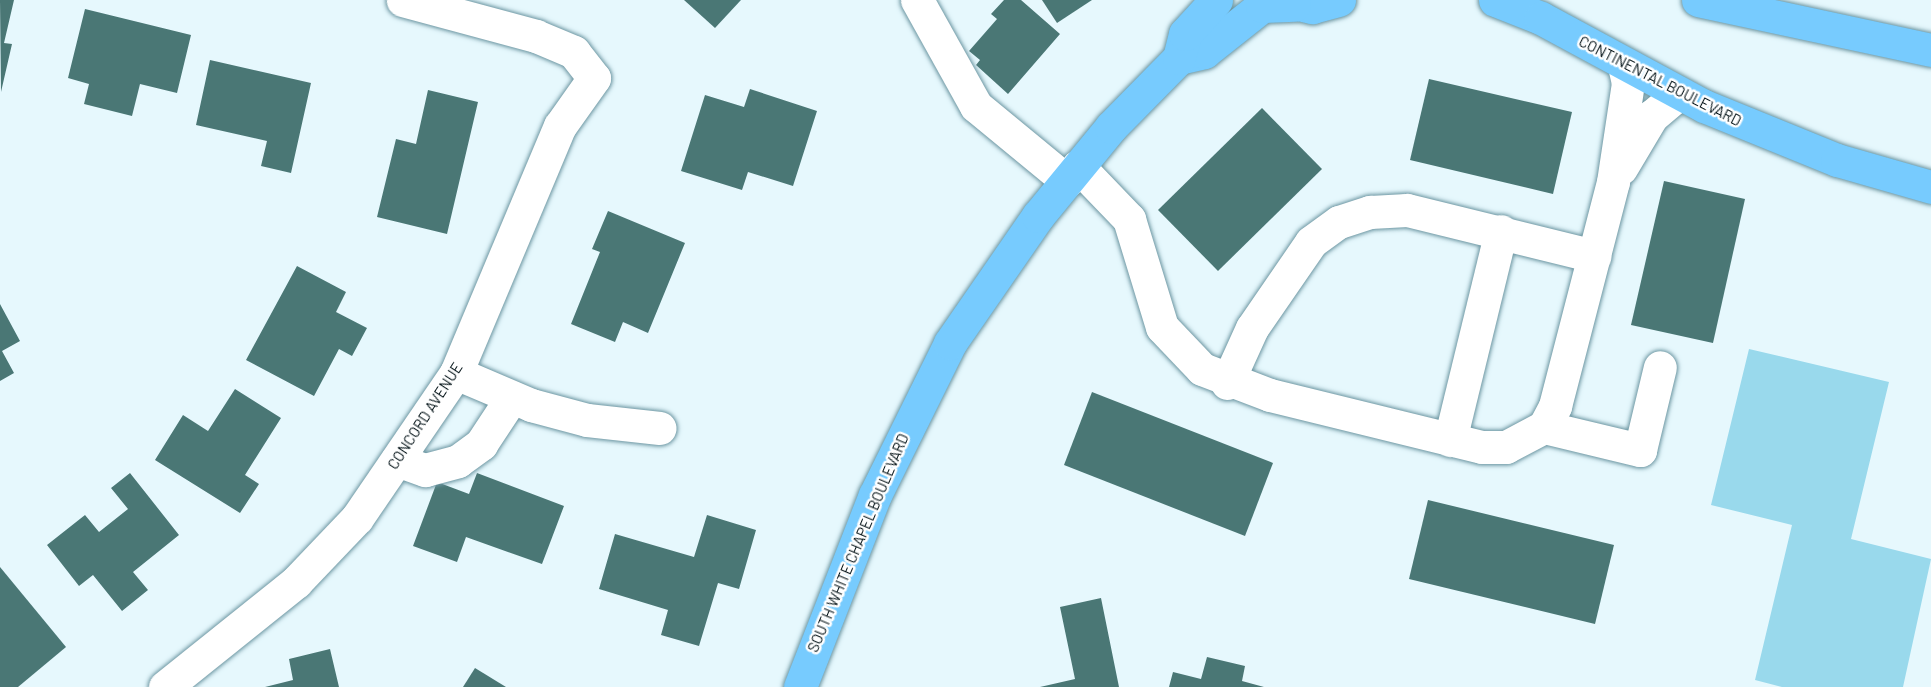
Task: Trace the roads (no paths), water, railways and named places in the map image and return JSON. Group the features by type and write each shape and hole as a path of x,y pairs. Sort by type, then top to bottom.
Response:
{"main road":[{"name":"SOUTH WHITE CHAPEL BOULEVARD","path":"800,687 875,495 950,343 1073,173 1179,58 1185,34 1216,0"},
{"name":"SOUTH WHITE CHAPEL BOULEVARD","path":"1179,58 1204,52 1262,6 1339,0"},
{"name":"CONTINENTAL BOULEVARD","path":"1495,0 1541,18 1678,94 1837,160 1931,186"},
{"path":"1698,0 1931,50"}],"street":[{"name":"CONCORD AVENUE","path":"171,685 296,582 357,518 456,373 560,126 594,78 574,52 536,36 403,0"},
{"path":"917,0 976,106 1073,173 1129,219 1162,327 1187,356 1227,383 1450,440 1506,447 1544,427 1555,406 1613,183 1628,83 1624,66"},
{"path":"1613,183 1652,116 1678,94"},
{"path":"1227,383 1252,328 1311,242 1339,222 1370,212 1407,210 1501,231 1594,256"},
{"path":"1450,440 1501,231"},
{"path":"1544,427 1640,450 1660,367"},
{"path":"456,373 512,397 587,420 660,428"},
{"path":"397,460 425,470 458,461 481,444 512,397"}]}
